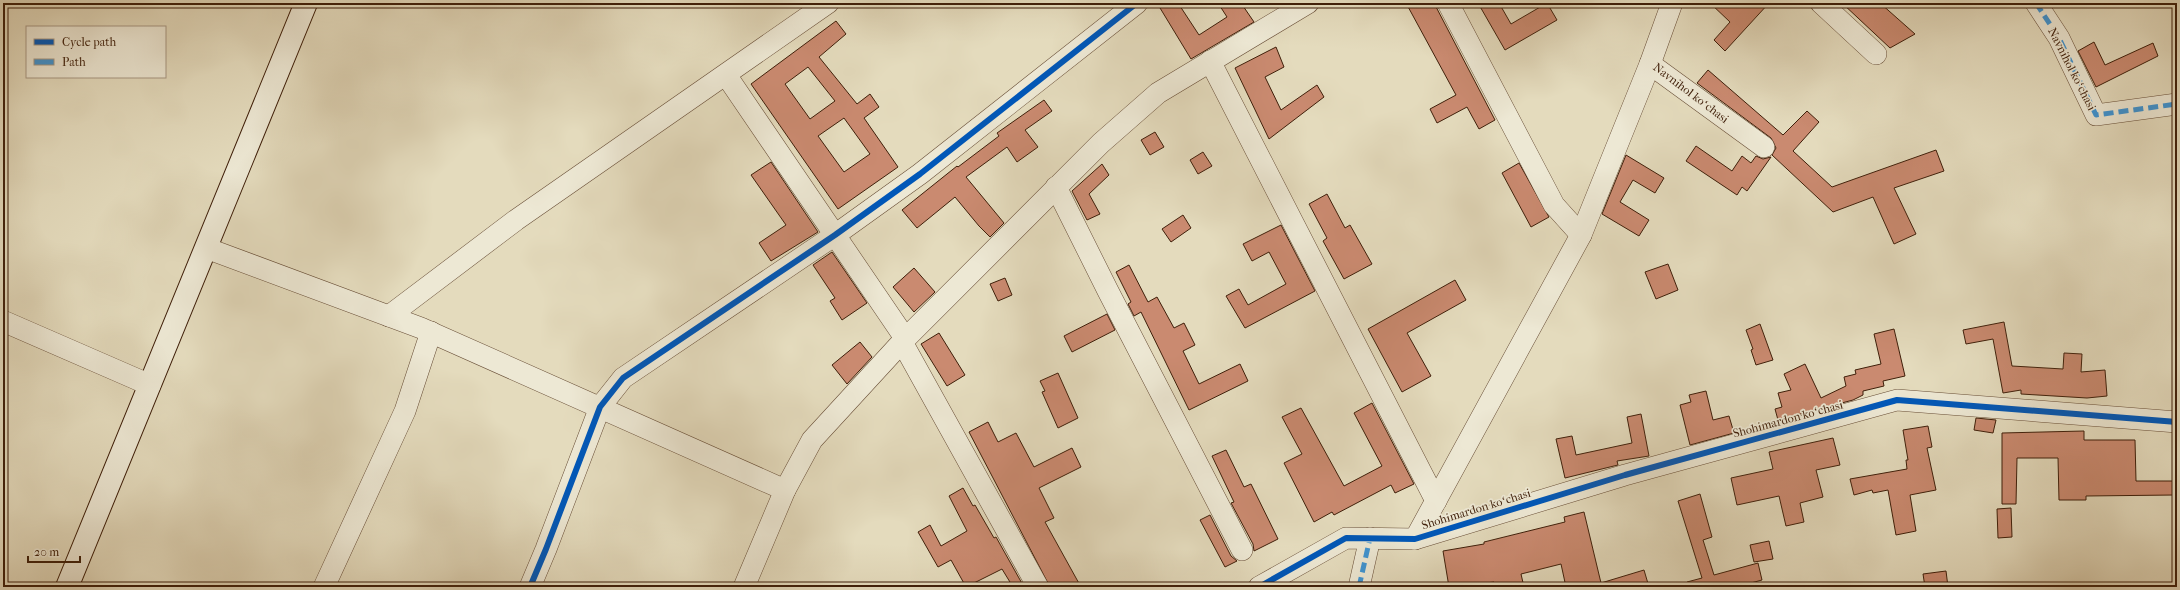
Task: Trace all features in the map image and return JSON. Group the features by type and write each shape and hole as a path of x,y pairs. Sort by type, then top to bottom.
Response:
{"main road":[{"path":"67,587 306,3"}],"street":[{"path":"389,316 516,220 828,3"},
{"path":"530,587 546,550 600,407 623,378 836,236 920,174 1137,3"},
{"path":"744,587 785,490 812,440 903,340 1101,143 1158,93 1308,3"},
{"path":"1448,3 1554,205 1581,235"},
{"name":"Navnihol koʻchasi","path":"1672,3 1650,64 1764,147"},
{"path":"1821,3 1876,54"},
{"name":"Navnihol koʻchasi","path":"2036,3 2059,38 2096,115 2177,104"},
{"path":"1210,61 1436,501"},
{"path":"1415,539 1581,235 1650,64"},
{"path":"726,75 836,236 903,340 1038,587"},
{"path":"1056,187 1242,550"},
{"path":"206,248 430,332 785,490"},
{"path":"3,321 150,385"},
{"path":"324,587 404,411 430,332"},
{"name":"Shohimardon koʻchasi","path":"1259,587 1346,538 1415,539 1625,475 1897,400 2177,422"},
{"path":"1359,587 1370,538"}],"building":[{"path":"1157,3 1178,3 1199,35 1227,17 1218,3 1241,3 1254,22 1191,59"},
{"path":"1406,3 1434,3 1495,120 1479,129 1467,107 1437,123 1430,109 1456,95"},
{"path":"1478,3 1499,3 1511,24 1547,3 1557,20 1505,50"},
{"path":"1710,3 1769,3 1725,51 1714,40 1730,22"},
{"path":"1842,3 1880,3 1915,34 1890,48"},
{"path":"836,21 846,34 819,57 857,104 870,94 879,107 864,118 898,167 838,209 751,84","holes":["808,67 835,101 810,119 785,84","844,118 870,154 844,172 818,136"]},
{"path":"2094,42 2105,65 2153,43 2158,56 2096,87 2078,51"},
{"path":"1276,47 1284,67 1265,77 1281,110 1317,85 1324,97 1269,139 1235,68"},
{"path":"1708,70 1783,135 1807,111 1819,122 1793,151 1832,187 1936,150 1944,171 1894,188 1916,234 1894,244 1873,197 1833,212 1772,155 1776,148 1771,138 1697,83"},
{"path":"1044,100 1052,111 1025,130 1038,147 1017,162 1007,147 966,177 1004,223 990,237 955,197 917,228 902,210 957,166 958,167 999,136 997,133"},
{"path":"1155,132 1164,147 1150,155 1141,140"},
{"path":"1696,146 1732,171 1742,156 1751,163 1756,156 1763,159 1771,157 1747,191 1742,187 1737,195 1686,161"},
{"path":"1203,152 1212,166 1198,174 1190,160"},
{"path":"1626,155 1664,178 1655,193 1633,180 1620,202 1649,220 1639,236 1602,214"},
{"path":"771,162 818,232 771,261 759,243 786,225 751,175"},
{"path":"1519,163 1549,217 1531,227 1502,173"},
{"path":"1102,164 1109,175 1089,194 1100,214 1087,220 1072,191"},
{"path":"1327,194 1345,228 1350,225 1372,264 1344,279 1323,241 1327,238 1309,204"},
{"path":"1183,215 1191,228 1171,242 1162,229"},
{"path":"1281,225 1315,291 1245,328 1226,296 1239,289 1248,305 1286,284 1269,252 1252,261 1243,244"},
{"path":"832,252 867,303 842,320 830,301 835,298 813,265"},
{"path":"1668,264 1678,290 1656,299 1645,272"},
{"path":"1129,265 1148,302 1157,297 1174,328 1184,323 1195,345 1183,351 1199,384 1240,364 1248,381 1189,410 1141,312 1134,316 1128,304 1131,302 1116,272"},
{"path":"914,268 935,292 914,312 893,287"},
{"path":"1005,278 1012,295 998,301 990,284"},
{"path":"1455,280 1466,300 1407,333 1431,376 1402,392 1368,329"},
{"path":"1107,314 1115,330 1072,352 1064,336"},
{"path":"2004,322 2012,366 2063,369 2064,353 2082,354 2081,372 2105,370 2107,396 2087,398 2021,394 2021,390 2003,393 1993,339 1966,344 1963,330"},
{"path":"1760,324 1773,360 1756,365 1751,350 1753,349 1746,330"},
{"path":"1894,329 1905,376 1883,381 1884,386 1863,391 1863,395 1853,400 1778,420 1775,409 1782,407 1778,393 1791,390 1784,374 1805,364 1821,398 1846,386 1844,377 1856,374 1855,370 1881,364 1874,334"},
{"path":"939,333 965,375 947,386 921,344"},
{"path":"860,342 872,357 847,384 832,365"},
{"path":"1058,373 1078,418 1058,428 1042,392 1045,391 1040,381"},
{"path":"1706,391 1713,420 1729,416 1734,433 1690,445 1680,405 1691,402 1689,395"},
{"path":"1372,403 1414,484 1395,493 1391,485 1334,515 1332,512 1314,522 1284,463 1302,454 1282,417 1301,408 1344,486 1382,466 1354,413"},
{"path":"1641,414 1649,456 1617,461 1618,465 1565,478 1556,439 1572,436 1576,455 1632,443 1627,417"},
{"path":"1976,418 1996,420 1993,433 1974,430"},
{"path":"988,422 998,442 1016,433 1034,467 1072,448 1081,467 1039,488 1054,518 1045,522 1081,587 1050,587 969,432"},
{"path":"1928,426 1932,447 1927,448 1936,490 1910,495 1916,531 1896,535 1888,490 1873,493 1872,490 1854,495 1850,479 1907,469 1906,460 1908,460 1903,430"},
{"path":"2084,431 2084,440 2135,440 2136,481 2173,481 2174,495 2086,496 2086,500 2059,500 2058,458 2017,458 2016,504 2002,504 2002,433"},
{"path":"1833,438 1840,465 1816,470 1823,497 1800,503 1804,522 1786,526 1779,496 1737,505 1731,478 1773,469 1769,452"},
{"path":"1226,450 1244,487 1251,484 1278,539 1254,551 1253,544 1231,503 1234,502 1212,456"},
{"path":"963,488 973,506 975,505 994,538 996,537 1024,587 1013,587 1002,569 966,587 951,560 938,567 918,532 930,525 941,546 967,531 949,496"},
{"path":"1700,494 1712,537 1703,540 1714,575 1758,563 1762,580 1736,587 1687,587 1687,582 1702,578 1678,501"},
{"path":"2011,508 2012,537 1998,538 1997,509"},
{"path":"1584,512 1601,583 1644,570 1649,587 1566,587 1561,564 1521,574 1524,587 1495,587 1494,582 1449,587 1443,551 1484,544 1484,542 1565,522 1564,517"},
{"path":"1210,515 1231,556 1237,561 1225,567 1200,520"},
{"path":"1769,541 1773,559 1754,562 1750,545"},
{"path":"1946,571 1948,587 1925,587 1923,574"}],"marked path":[{"path":"2036,3 2059,38 2096,115 2177,104"},
{"path":"1359,587 1370,538"}],"cycle path":[{"path":"530,587 600,407 623,378 835,235 920,174 1137,3"},
{"path":"1259,587 1346,538 1415,539 1625,475 1897,400 2177,422"}]}
